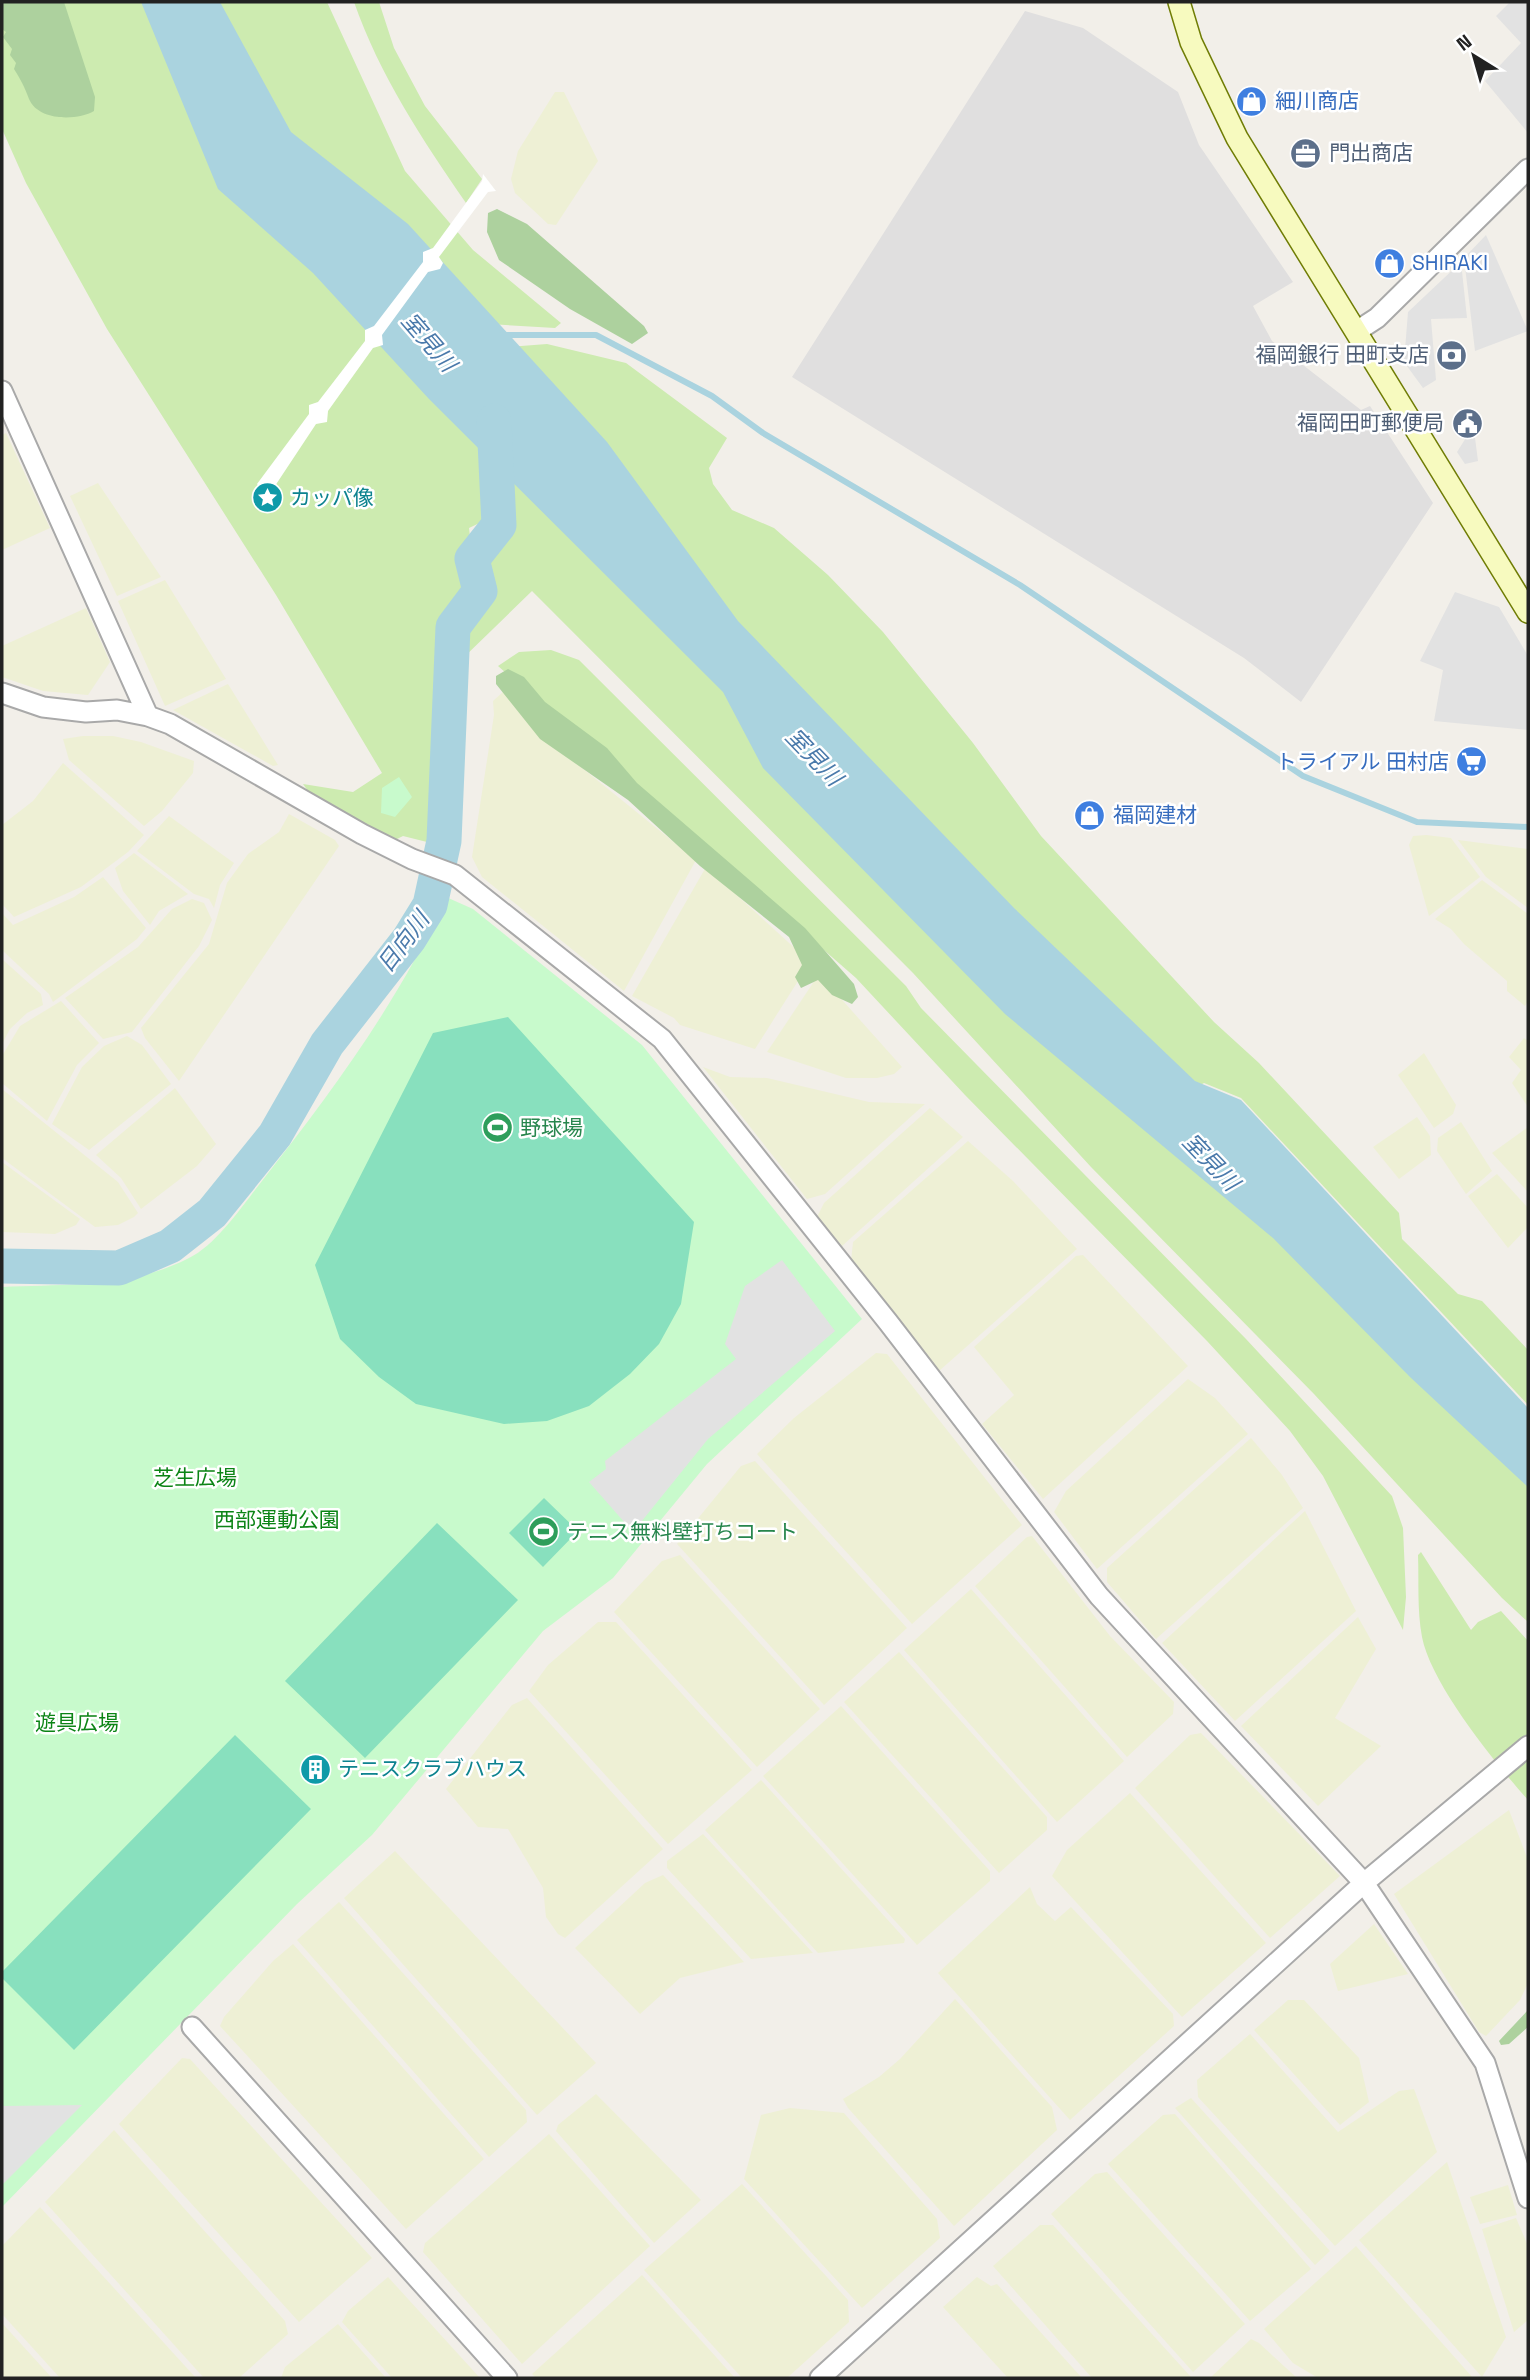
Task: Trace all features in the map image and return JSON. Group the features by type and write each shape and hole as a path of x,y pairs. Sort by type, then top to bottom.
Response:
{"main road":[{"path":"1179,2 1191,42 1237,138 1278,209 1357,331 1528,612"}],"street":[{"path":"1357,331 1377,318 1528,169"},
{"path":"2,391 148,716"},
{"path":"2,693 43,707 86,712 117,710 148,716 170,724 362,834 412,859 455,875 662,1039 888,1322 1099,1596 1364,1884 1485,2063 1528,2198"},
{"path":"820,2378 1364,1884 1528,1746"},
{"path":"192,2027 507,2378"}],"shaded area":[{"path":"1510,2 1528,2 1528,133 1485,81 1521,43 1496,16"},
{"path":"1025,11 1083,28 1178,92 1199,145 1293,282 1253,306 1272,341 1361,410 1370,406 1433,503 1301,702 1244,658 792,377"},
{"path":"1486,235 1528,331 1475,351 1464,258"},
{"path":"1461,262 1467,318 1431,319 1436,380 1423,388 1404,362 1408,312"},
{"path":"1474,430 1478,461 1465,464 1457,452 1469,433 1473,439"},
{"path":"1455,592 1499,607 1528,656 1528,730 1434,721 1443,670 1420,661"},
{"path":"782,1260 835,1331 708,1439 633,1532 589,1482 606,1469 605,1461 736,1359 725,1344 745,1286"},
{"path":"82,2105 2,2185 2,2106"}],"green space":[{"path":"2,2 150,2 322,267 488,448 488,519 469,528 471,545 465,588 444,620 435,673 439,681 441,807 431,843 403,836 393,841 308,791 303,784 353,792 382,773 276,595 107,329 26,183 2,129"},
{"path":"2,2 64,2 95,97 94,111 78,116 58,117 41,112 34,106 14,69 16,63 10,55 12,49 3,37 6,32 2,29"},
{"path":"211,2 327,2 405,171 473,250 561,323 555,328 489,324 285,139"},
{"path":"354,2 379,2 394,48 425,106 482,179 466,203 418,131 389,81"},
{"path":"555,92 564,92 598,161 556,225 548,224 515,193 511,179 518,151"},
{"path":"497,209 527,224 644,326 648,333 632,344 570,309 499,260 487,232 488,213"},
{"path":"547,344 626,363 727,438 709,468 713,484 732,510 774,528 828,575 883,632 973,743 1041,836 1214,1022 1259,1063 1399,1213 1402,1239 1458,1294 1482,1301 1528,1350 1528,1405 1241,1098 1204,1083 1190,1091 739,635 507,347"},
{"path":"6,433 50,528 2,550 2,435"},
{"path":"509,465 1277,1232 1528,1475 1528,1622 1502,1598 1314,1394 1091,1167 913,973 532,591 461,660 462,626 490,588 481,561 507,523"},
{"path":"98,483 161,577 117,596 70,496"},
{"path":"165,580 226,679 165,706 118,601"},
{"path":"86,608 110,662 88,695 43,691 2,677 2,646"},
{"path":"551,650 579,660 906,986 921,1008 1246,1339 1392,1496 1403,1528 1406,1597 1403,1630 1323,1476 1290,1431 1207,1341 965,1095 856,978 498,666 519,652"},
{"path":"508,669 524,677 545,702 607,748 637,783 805,928 854,984 858,997 852,1004 832,995 818,980 801,988 795,977 802,965 789,937 700,866 628,800 540,739 496,684 496,676"},
{"path":"228,684 278,765 273,766 173,710"},
{"path":"504,691 540,734 696,860 624,991 482,877 472,857 494,715 493,701"},
{"path":"113,736 141,742 194,761 193,773 162,811 144,826 69,760 63,739"},
{"path":"63,763 144,835 128,852 81,887 14,917 2,904 2,825 33,801"},
{"path":"399,777 412,797 395,817 381,813 382,788"},
{"path":"289,814 335,840 339,846 179,1081 145,1038 141,1028 209,944 227,883 248,854 279,832"},
{"path":"169,816 234,863 220,885 214,908 209,899 194,894 137,851"},
{"path":"1413,836 1451,838 1480,877 1429,916 1409,845"},
{"path":"1458,840 1528,849 1528,908 1486,877"},
{"path":"134,853 188,894 159,911 150,925 123,891 115,868"},
{"path":"706,867 810,962 755,1049 680,1025 674,1018 632,996"},
{"path":"103,877 146,928 137,939 53,1002 49,994 2,950 2,913 13,925 74,897"},
{"path":"1482,880 1528,914 1528,1001 1525,1006 1507,991 1507,981 1464,944 1451,929 1435,919"},
{"name":"西部運動公園","path":"446,897 473,909 642,1045 862,1319 707,1464 613,1578 543,1631 372,1835 297,1904 2,2207 2,1287 121,1280 167,1268 189,1258 209,1244 288,1148 363,1045 408,972"},
{"path":"192,899 204,903 212,920 199,946 132,1032 103,1039 65,998 138,947 172,909"},
{"path":"2,959 41,994 43,1005 27,1013 10,1029 2,1044"},
{"path":"819,974 902,1067 894,1074 877,1078 846,1078 767,1052"},
{"path":"61,1001 99,1043 77,1065 47,1121 2,1083 2,1056 20,1026"},
{"name":"野球場","path":"508,1017 694,1222 681,1304 659,1344 630,1374 589,1406 547,1421 504,1424 416,1404 379,1377 340,1339 315,1265 433,1033"},
{"path":"127,1036 142,1045 171,1084 89,1150 52,1124 82,1067 104,1046"},
{"path":"1524,1038 1528,1041 1528,1107 1512,1083 1521,1070 1509,1057"},
{"path":"1424,1053 1456,1105 1453,1114 1434,1128 1398,1075"},
{"path":"703,1067 730,1077 767,1078 869,1102 925,1104 825,1194 807,1199"},
{"path":"175,1088 216,1144 197,1166 141,1209 121,1178 96,1155"},
{"path":"2,1089 118,1182 138,1213 118,1225 95,1227 2,1158"},
{"path":"930,1108 963,1137 842,1246 817,1217 824,1203"},
{"path":"1417,1117 1430,1136 1431,1155 1399,1179 1373,1147"},
{"path":"1461,1122 1492,1171 1466,1194 1437,1151 1438,1138"},
{"path":"1528,1127 1528,1192 1492,1153"},
{"path":"968,1141 1013,1181 1077,1249 939,1371 851,1261 853,1242"},
{"path":"2,1162 80,1219 76,1225 55,1234 2,1232"},
{"path":"1497,1174 1528,1208 1528,1227 1508,1248 1468,1196"},
{"path":"1083,1255 1188,1366 1043,1499 982,1424 1014,1395 974,1347 1076,1256"},
{"path":"876,1353 887,1354 1022,1525 912,1624 757,1454 794,1418"},
{"path":"1188,1379 1215,1398 1248,1434 1097,1569 1054,1512 1066,1491"},
{"path":"1251,1438 1282,1475 1303,1508 1156,1639 1107,1582 1107,1568"},
{"path":"755,1461 907,1628 824,1705 677,1544 741,1466"},
{"name":"テニス無料壁打ちコート","path":"544,1498 578,1531 543,1567 509,1533"},
{"path":"1305,1511 1356,1611 1235,1721 1162,1643"},
{"path":"437,1523 518,1600 365,1758 285,1681"},
{"path":"1032,1536 1110,1636 1174,1702 1173,1714 1127,1757 975,1586 1027,1537"},
{"path":"1421,1552 1471,1630 1478,1622 1501,1611 1528,1641 1528,1800 1466,1722 1428,1656 1419,1617 1418,1555"},
{"path":"680,1555 820,1709 757,1767 614,1612 662,1561"},
{"path":"971,1589 1124,1761 1057,1822 904,1650"},
{"path":"1358,1617 1376,1649 1335,1718 1381,1746 1318,1806 1241,1726"},
{"path":"598,1622 616,1622 752,1770 668,1844 529,1691 548,1665"},
{"path":"899,1652 1047,1817 1047,1830 999,1873 844,1702"},
{"path":"527,1698 663,1849 565,1938 558,1934 546,1917 543,1888 508,1829 478,1827 446,1789 512,1705"},
{"path":"841,1706 990,1871 990,1881 917,1945 763,1776"},
{"path":"1201,1733 1340,1876 1270,1938 1135,1788 1190,1735"},
{"path":"235,1735 311,1809 74,2050 2,1978 2,1972"},
{"path":"761,1780 905,1939 904,1943 818,1953 705,1830"},
{"path":"1130,1793 1266,1943 1182,2017 1052,1876 1067,1850"},
{"path":"1509,1810 1528,1860 1528,1983 1520,2000 1486,2036 1479,2032 1394,1894"},
{"path":"703,1834 813,1953 751,1959 667,1868 667,1861"},
{"path":"395,1851 596,2063 537,2115 344,1898"},
{"path":"663,1875 744,1962 680,1978 640,2014 575,1948 645,1883"},
{"path":"1030,1887 1037,1904 1055,1921 1071,1907 1173,2014 1174,2026 1070,2120 938,1973"},
{"path":"339,1902 526,2110 527,2122 489,2157 297,1940"},
{"path":"1374,1924 1408,1974 1338,1991 1330,1964"},
{"path":"293,1944 484,2159 406,2229 220,2026 224,2017 273,1961"},
{"path":"955,1999 1052,2107 1057,2130 954,2226 848,2108 843,2099 879,2077 900,2059"},
{"path":"1288,2000 1304,2000 1359,2058 1369,2102 1340,2125 1254,2030"},
{"path":"1528,2010 1528,2027 1509,2044 1501,2045 1499,2041"},
{"path":"1250,2034 1338,2132 1399,2091 1414,2089 1437,2152 1335,2246 1198,2097 1197,2080"},
{"path":"182,2058 190,2059 372,2258 299,2322 119,2124"},
{"path":"596,2094 701,2200 654,2243 556,2131 558,2125"},
{"path":"1191,2098 1330,2251 1315,2265 1175,2108"},
{"path":"790,2108 844,2113 937,2219 940,2238 862,2308 744,2179 761,2115"},
{"path":"1175,2114 1311,2269 1250,2321 1108,2164 1163,2115"},
{"path":"114,2130 285,2321 288,2334 239,2378 204,2378 45,2202"},
{"path":"549,2134 650,2246 522,2364 423,2252 425,2243"},
{"path":"1447,2162 1506,2337 1482,2377 1359,2240"},
{"path":"1107,2172 1245,2324 1193,2372 1051,2214 1095,2174"},
{"path":"742,2184 848,2300 849,2322 787,2378 742,2378 644,2270"},
{"path":"1508,2185 1517,2215 1480,2224 1470,2197"},
{"path":"40,2207 196,2378 60,2378 2,2314 2,2246"},
{"path":"1516,2218 1528,2246 1528,2320 1514,2332 1482,2229"},
{"path":"1040,2225 1053,2225 1191,2377 1092,2378 993,2266"},
{"path":"1356,2246 1473,2378 1318,2378 1293,2363 1264,2329"},
{"path":"642,2275 735,2378 536,2378 532,2374"},
{"path":"388,2277 480,2378 392,2378 342,2322 348,2311"},
{"path":"977,2277 991,2286 997,2284 1082,2378 1008,2378 943,2307"},
{"path":"2,2323 52,2378 2,2378"},
{"path":"338,2324 386,2378 281,2378 285,2367"},
{"path":"1251,2339 1259,2343 1297,2378 1210,2378"}],"water":[{"name":"室見川","path":"141,2 220,2 291,132 408,224 607,442 738,621 1014,908 1195,1081 1241,1100 1528,1408 1528,1487 1410,1377 1273,1238 1005,1014 763,768 723,692 429,399 313,273 218,189"}],"pier":[{"path":"483,174 496,191 488,192 439,257 443,263 440,269 428,272 382,335 383,345 373,348 328,411 327,422 316,424 267,498 257,484 309,414 309,405 318,402 365,341 365,330 374,326 423,262 423,252 433,248 482,181"}],"waterway":[{"path":"501,335 596,335 712,396 763,433 1020,585 1303,776 1417,822 1528,827"},
{"name":"日向川","path":"2,1266 119,1268 170,1246 212,1213 275,1135 327,1044 409,939 430,905 444,841 453,627 480,591 472,559 499,525 494,421"}],"place":[{"name":"細川商店","path":"1252,101"},
{"name":"門出商店","path":"1306,153"},
{"name":"SHIRAKI","path":"1389,263"},
{"name":"福岡銀行 田町支店","path":"1452,355"},
{"name":"福岡田町郵便局","path":"1467,423"},
{"name":"カッパ像","path":"267,498"},
{"name":"トライアル 田村店","path":"1472,762"},
{"name":"福岡建材","path":"1090,815"},
{"name":"野球場","path":"497,1128"},
{"name":"テニス無料壁打ちコート","path":"544,1532"},
{"name":"テニスクラブハウス","path":"315,1769"}],"park label":[{"name":"芝生広場","path":"195,1478"},
{"name":"遊具広場","path":"77,1723"}]}
